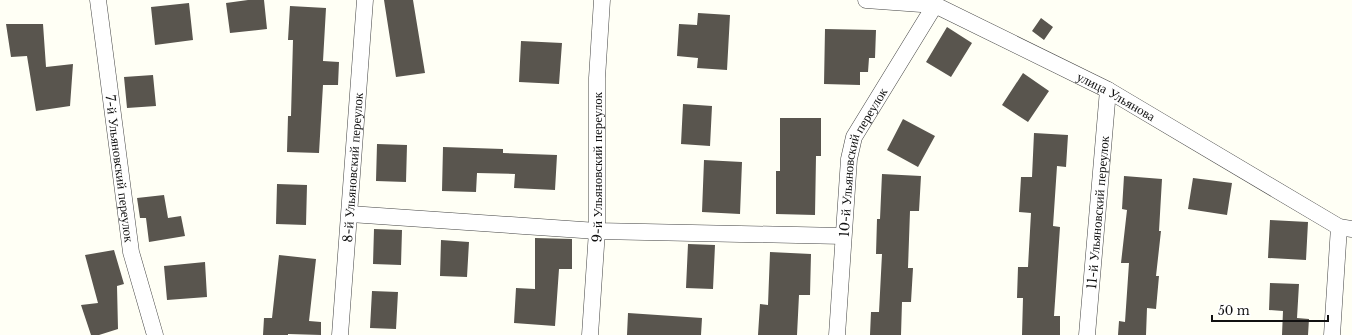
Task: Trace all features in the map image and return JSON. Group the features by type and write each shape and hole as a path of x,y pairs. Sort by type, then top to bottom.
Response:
{"street":[{"name":"7-й Ульяновский переулок","path":"98,0 131,252 156,335"},
{"name":"8-й Ульяновский переулок","path":"340,335 365,0"},
{"name":"9-й Ульяновский переулок","path":"590,335 597,231 597,78 602,0"},
{"name":"улица Ульянова","path":"866,0 935,5 1108,90 1346,228"},
{"name":"10-й Ульяновский переулок","path":"837,335 842,236 849,159 854,137 935,5"},
{"name":"11-й Ульяновский переулок","path":"1087,335 1108,90"},
{"path":"350,214 597,231 842,236"},
{"path":"1332,335 1346,228"}],"building":[{"path":"248,0 264,0 267,29 230,33 226,3"},
{"path":"384,0 413,0 425,73 396,77"},
{"path":"189,3 193,40 155,45 151,7"},
{"path":"290,6 326,8 323,61 339,62 338,85 323,85 319,153 287,152 288,116 291,116 293,40 288,40"},
{"path":"698,13 730,15 727,70 697,68 698,58 677,56 679,24 697,25"},
{"path":"1041,18 1053,27 1044,40 1032,31"},
{"path":"6,24 43,24 46,67 73,64 70,106 36,111 27,56 11,57"},
{"path":"947,27 972,43 951,77 926,62"},
{"path":"825,29 876,30 875,58 869,58 868,72 860,72 860,85 824,84"},
{"path":"521,41 562,43 559,84 519,82"},
{"path":"1023,73 1049,91 1028,122 1002,105"},
{"path":"153,75 156,106 127,108 124,77"},
{"path":"683,104 712,106 710,146 681,144"},
{"path":"780,118 821,118 821,156 816,156 815,215 776,214 776,171 780,171"},
{"path":"903,119 935,136 918,167 887,150"},
{"path":"1034,133 1068,135 1066,167 1057,166 1053,226 1060,227 1054,316 1060,316 1060,335 1022,335 1023,298 1017,298 1018,267 1028,267 1031,213 1019,212 1021,177 1032,177"},
{"path":"377,144 407,145 406,182 376,181"},
{"path":"443,147 503,149 503,153 557,155 555,190 514,188 515,174 477,173 476,192 442,191"},
{"path":"704,160 742,162 740,214 702,212"},
{"path":"882,174 921,176 919,211 910,211 908,268 913,268 911,302 902,302 901,335 870,335 871,312 879,312 882,254 876,254 877,219 880,219"},
{"path":"1124,176 1162,179 1159,231 1161,231 1156,276 1159,276 1156,309 1147,308 1146,335 1118,335 1119,321 1125,322 1129,263 1121,263 1127,210 1122,209"},
{"path":"1193,178 1232,183 1227,215 1188,209"},
{"path":"277,184 307,185 306,225 276,224"},
{"path":"164,195 168,218 181,216 185,236 149,242 146,218 140,218 137,198"},
{"path":"1270,220 1308,222 1306,260 1268,258"},
{"path":"374,229 402,230 401,265 373,264"},
{"path":"535,238 572,239 572,269 559,269 555,326 514,323 516,288 535,289"},
{"path":"441,240 469,242 467,277 440,276"},
{"path":"688,244 715,245 713,289 686,288"},
{"path":"114,250 124,284 117,286 118,329 99,335 91,335 81,305 98,303 85,255"},
{"path":"770,252 811,254 810,295 799,295 797,335 758,335 760,304 768,305"},
{"path":"279,255 316,259 309,321 321,322 321,335 263,335 264,318 272,318"},
{"path":"205,262 207,297 167,300 164,266"},
{"path":"1270,283 1299,284 1297,318 1309,319 1308,335 1282,335 1283,311 1269,310"},
{"path":"372,291 398,292 396,329 370,328"},
{"path":"628,313 702,318 701,335 627,335"}]}
